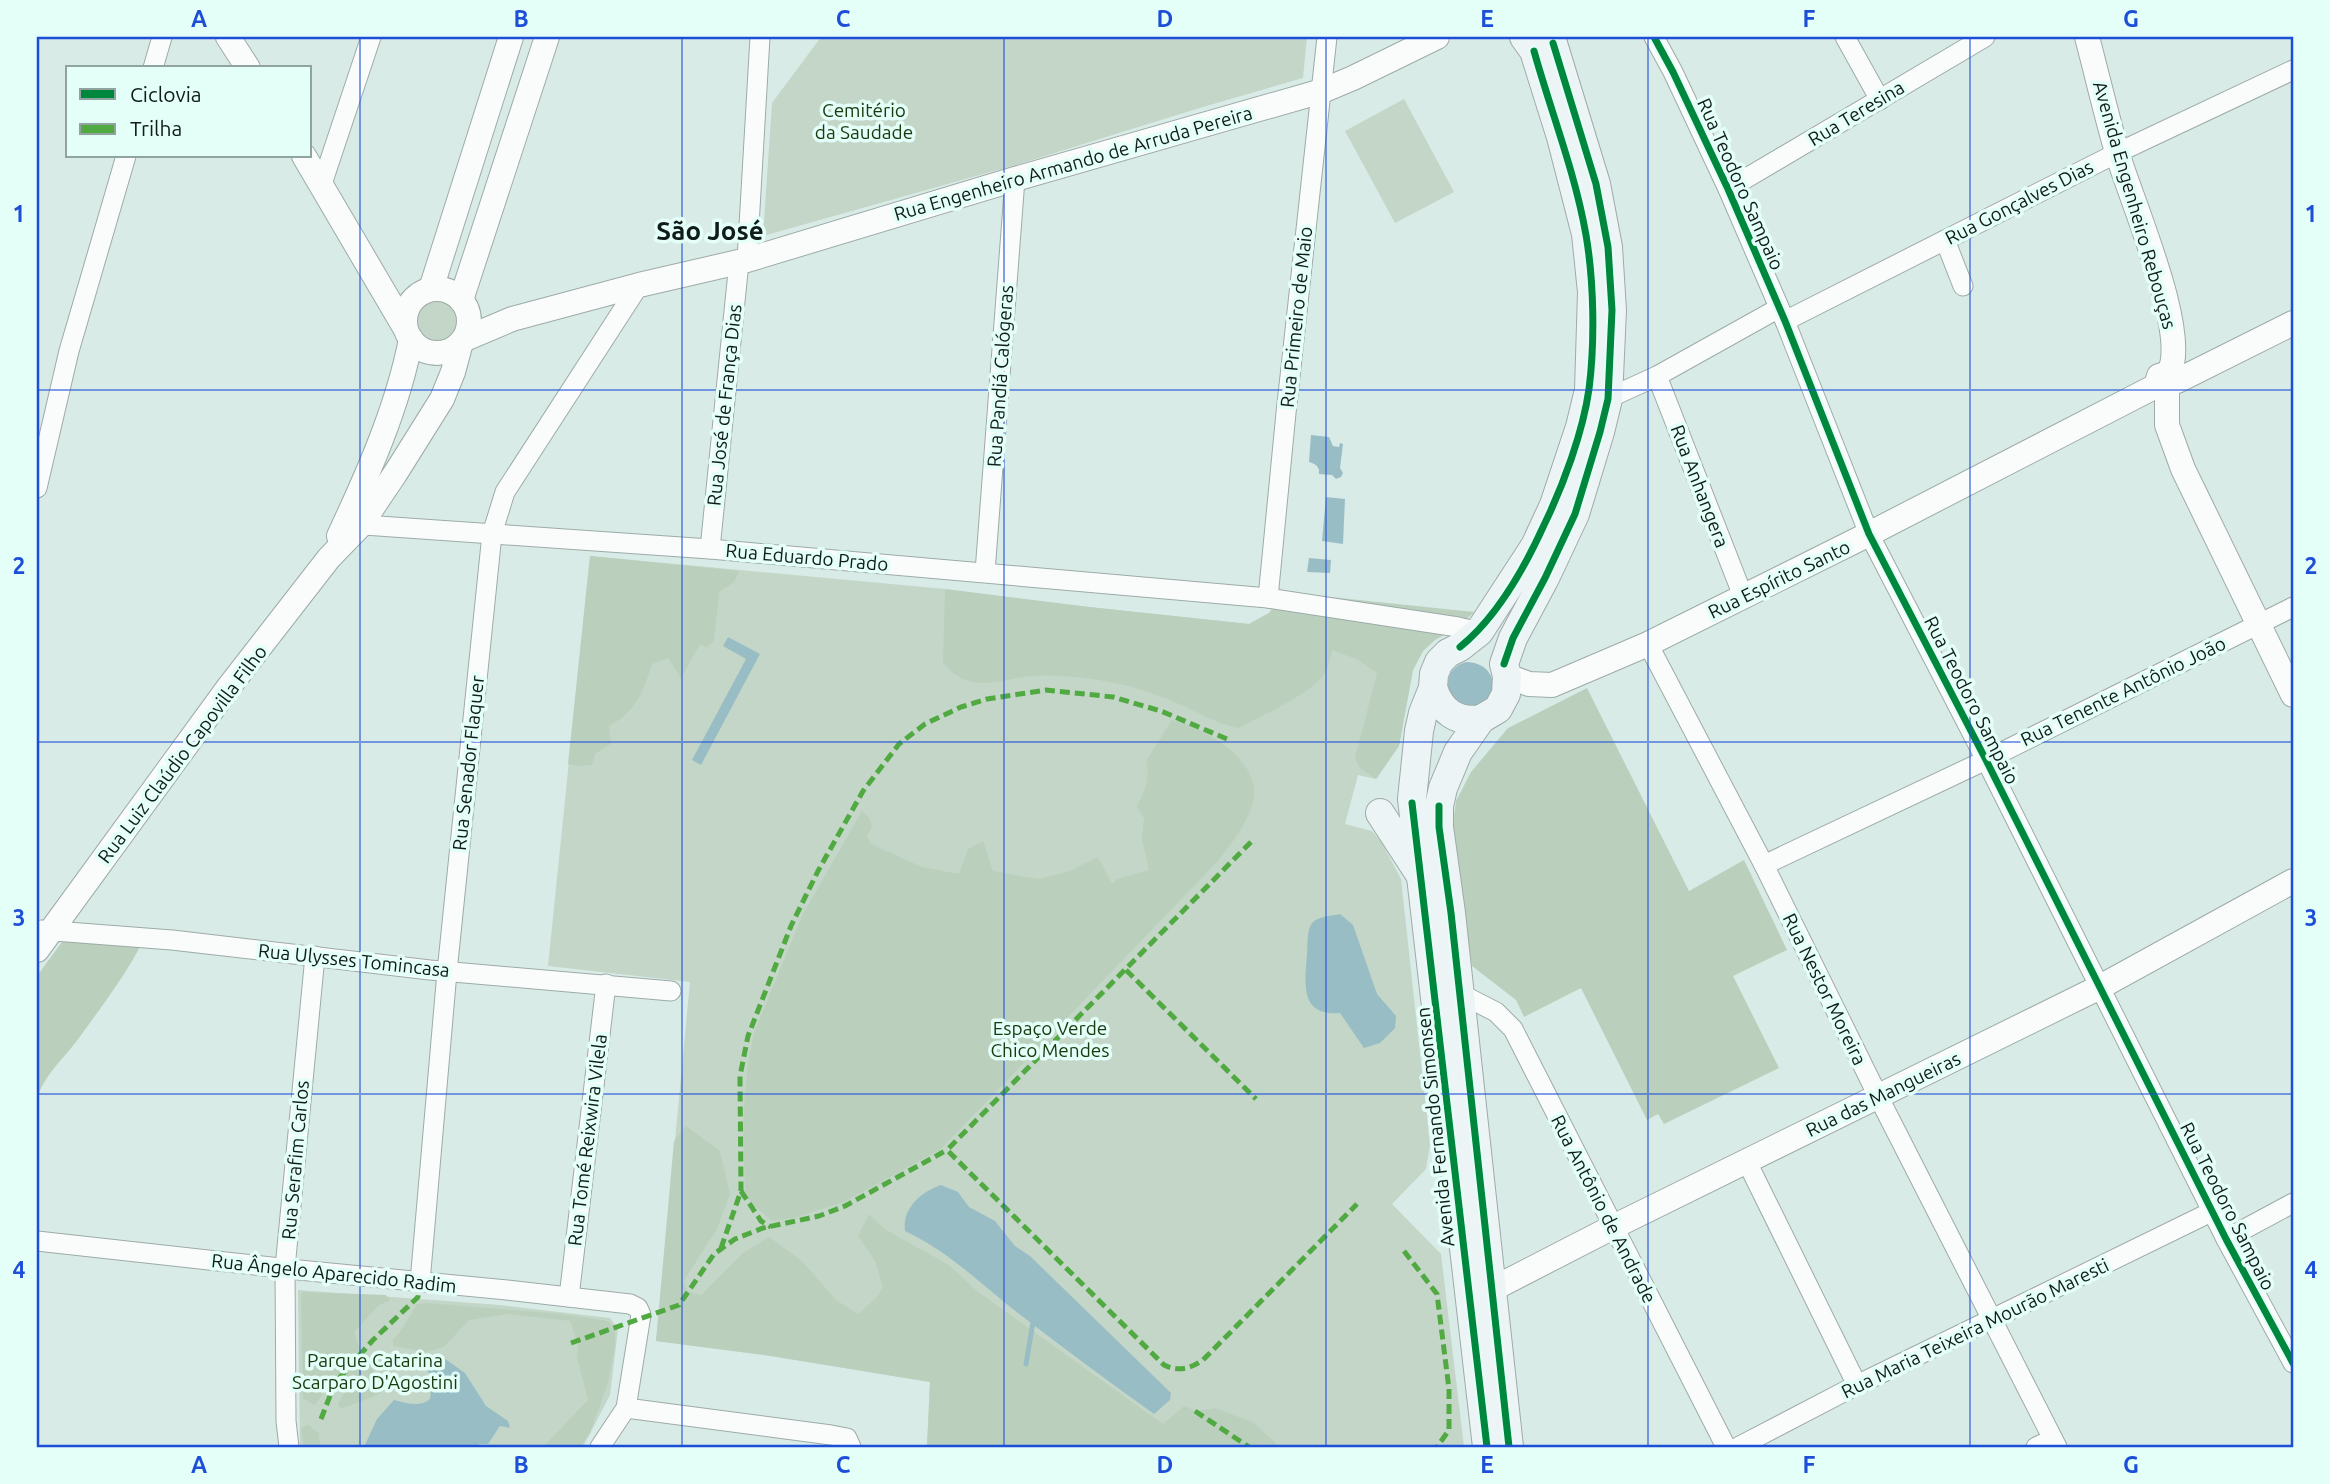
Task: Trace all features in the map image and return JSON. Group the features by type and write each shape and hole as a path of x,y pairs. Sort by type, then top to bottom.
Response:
{"main road":[{"name":"Avenida Fernando Simonsen","path":"1487,1447 1481,1295 1459,993 1439,827 1439,806 1447,774 1458,752 1481,719 1498,709 1506,694 1506,670 1513,638 1545,579 1575,514 1600,432 1589,380 1592,292 1586,234 1561,137 1534,51 1524,37"},
{"name":"Avenida Fernando Simonsen","path":"1509,1447 1481,1295 1421,876 1413,816 1413,775 1419,731 1439,662 1469,640 1535,546 1554,505 1580,427 1596,404 1612,310 1608,247 1596,184 1551,37"},
{"path":"1469,640 1473,646 1485,649 1506,670"},
{"path":"1433,688 1438,703 1452,716 1468,721 1481,719"},
{"path":"1380,813 1421,876"}],"street":[{"path":"154,66 162,37"},
{"path":"228,37 247,66"},
{"path":"322,184 371,37"},
{"path":"408,333 405,314 408,304 415,296 428,289 511,37"},
{"path":"305,158 408,333 424,350 447,352 462,343 470,322 463,303 547,37"},
{"name":"Rua José de França Dias","path":"710,549 743,261 760,37"},
{"name":"Rua Primeiro de Maio","path":"1268,598 1327,37"},
{"name":"Rua Engenheiro Armando de Arruda Pereira","path":"462,343 512,319 743,261 1322,91 1353,78 1410,45 1437,37"},
{"name":"Rua Teodoro Sampaio","path":"1654,37 1728,189 1782,314 1869,534 1986,760 2226,1239 2293,1363"},
{"path":"1845,37 1880,100"},
{"name":"Rua Teresina","path":"1728,189 1984,37"},
{"name":"Avenida Engenheiro Rebouças","path":"2087,37 2117,153 2155,262 2169,313 2175,350 2167,384 2166,417 2172,442 2293,695"},
{"name":"Rua Gonçalves Dias","path":"1596,404 1782,314 1945,240 2117,153 2293,70"},
{"path":"37,488 69,351 124,158"},
{"name":"Rua Pandiá Calógeras","path":"985,572 1015,179"},
{"path":"1945,240 1964,286"},
{"path":"357,247 384,275 428,289 444,289 483,314 512,319"},
{"name":"Rua Senador Flaquer","path":"419,1282 446,972 492,534 505,492 639,285"},
{"name":"Rua Espírito Santo","path":"1506,670 1529,684 1552,685 1648,643 2293,323"},
{"name":"Rua Luiz Claúdio Capovilla Filho","path":"352,525 406,362 408,333"},
{"name":"Rua Luiz Claúdio Capovilla Filho","path":"41,937 352,525 396,474 442,399 462,343"},
{"name":"Rua Anhangera","path":"1657,376 1743,596"},
{"path":"370,465 396,474"},
{"name":"Rua Eduardo Prado","path":"352,525 710,549 1268,598 1458,627 1469,640"},
{"name":"Rua Tenente Antônio João","path":"1763,865 1986,760 2293,607"},
{"name":"Rua Nestor Moreira","path":"1648,643 1992,1320 2048,1445"},
{"name":"Rua das Mangueiras","path":"1481,1295 2100,987 2293,881"},
{"name":"Rua Ulysses Tomincasa","path":"41,937 172,940 446,972 671,991"},
{"name":"Rua Serafim Carlos","path":"289,1447 286,1422 285,1268 315,956"},
{"name":"Rua Tomé Reixwira Vilela","path":"569,1297 606,984"},
{"name":"Rua Antônio de Andrade","path":"1459,993 1496,1012 1513,1029 1726,1447"},
{"path":"1746,1162 1857,1385"},
{"path":"2226,1239 2293,1203"},
{"name":"Rua Maria Teixeira Mourão Maresti","path":"1738,1447 1857,1385 2213,1211"},
{"name":"Rua Ângelo Aparecido Radim","path":"37,1241 631,1304 638,1308 641,1315 625,1408"},
{"path":"600,1447 625,1408 831,1435 850,1444"}],"green space":[{"name":"Cemitério da Saudade","path":"821,37 1307,37 1303,78 1019,164 763,236 772,103"},
{"path":"1404,99 1454,192 1395,223 1345,131"},
{"path":"437,296 455,303 462,321 455,339 437,346 419,339 412,321 419,303"},
{"name":"Espaço Verde Chico Mendes","path":"590,556 945,589 1249,624 1269,613 1279,600 1474,612 1458,627 1435,640 1423,651 1413,670 1399,746 1376,779 1358,775 1345,824 1372,831 1382,843 1401,879 1430,1145 1426,1169 1392,1204 1441,1254 1464,1447 927,1447 930,1382 771,1356 656,1341 690,982 548,966"},
{"path":"590,556 739,571 734,582 719,592 714,641 707,647 700,644 681,678 668,658 652,664 637,700 626,714 609,726 611,744 595,754 592,765 582,766 568,764"},
{"path":"945,589 1249,624 1269,613 1282,592 1474,612 1458,627 1435,640 1423,651 1413,670 1399,746 1376,779 1360,768 1355,758 1377,673 1358,660 1333,650 1327,670 1317,683 1284,705 1238,728 1215,721 1154,694 1102,680 1032,676 985,683 964,679 943,663"},
{"path":"1587,688 1689,891 1744,860 1787,950 1733,976 1779,1068 1664,1124 1658,1114 1647,1120 1581,988 1524,1017 1516,1000 1472,966 1452,830 1456,801 1471,772 1508,728"},
{"path":"1172,720 1200,730 1228,748 1249,773 1254,787 1253,802 1247,819 1217,862 940,1150 844,1202 794,1218 772,1221 751,1203 745,1191 743,1135 749,1056 755,1030 803,914 862,811 870,819 872,827 867,836 871,844 922,867 959,874 968,849 983,841 993,871 1038,879 1067,872 1098,857 1112,884 1117,879 1149,870 1142,839 1144,819 1137,806 1146,784 1146,761"},
{"path":"62,942 142,943 111,994 48,1076 37,1099 37,976"},
{"path":"686,1126 720,1151 730,1194 717,1229 683,1282 688,1291 701,1295 744,1252 769,1237 801,1260 836,1300 858,1314 876,1298 883,1287 875,1261 858,1236 869,1214 886,1230 949,1265 977,1291 1163,1424 1184,1406 1196,1411 1216,1408 1254,1423 1280,1447 927,1447 930,1382 771,1356 656,1341 674,1141"},
{"name":"Parque Catarina Scarparo D'Agostini","path":"298,1290 500,1305 610,1318 618,1329 610,1395 583,1447 300,1447"},
{"path":"303,1292 386,1295 391,1300 379,1305 354,1332 363,1356 379,1379 380,1394 341,1409 338,1405 343,1394 342,1380 328,1377 315,1405 303,1399"},
{"path":"417,1304 561,1314 608,1321 615,1331 615,1346 608,1383 590,1433 580,1447 543,1447 588,1400 577,1357 578,1344 570,1321 508,1314 469,1320 444,1347 427,1352 393,1346 393,1339"},
{"path":"308,1425 319,1433 320,1447 304,1447 301,1428"}],"water":[{"path":"1311,435 1329,437 1333,446 1339,447 1340,443 1343,444 1341,477 1336,479 1332,475 1319,474 1318,467 1309,462"},
{"path":"1326,497 1345,499 1343,544 1322,541"},
{"path":"1309,558 1331,560 1330,573 1307,572"},
{"path":"728,637 760,654 701,765 692,760 746,659 723,646"},
{"path":"1466,662 1485,668 1493,685 1490,699 1470,709 1450,698 1448,686 1449,676 1455,668"},
{"path":"1340,914 1353,925 1377,994 1396,1016 1395,1028 1380,1043 1364,1048 1340,1013 1327,1013 1317,1009 1307,995 1309,929 1313,922 1319,919"},
{"path":"941,1185 958,1192 969,1207 995,1221 1015,1246 1030,1256 1171,1393 1170,1400 1154,1414 1027,1320 972,1275 905,1231 907,1215 914,1202"},
{"path":"441,1356 465,1373 486,1406 508,1421 510,1428 500,1426 488,1444 479,1444 477,1447 364,1447 377,1419 394,1400 417,1404 430,1399 432,1384 427,1367"}],"waterway":[{"path":"1026,1364 1033,1322"}],"marked path":[{"path":"721,1248 741,1191 740,1076 748,1036 791,926 818,871 863,791 899,744 925,724 961,707 987,699 1046,690 1113,697 1161,711 1227,739"},
{"path":"1251,842 947,1150 1164,1365 1179,1369 1193,1366 1203,1360 1357,1204"},
{"path":"1126,970 1256,1099"},
{"path":"571,1343 679,1305 714,1254 735,1239 763,1228 819,1216 845,1206 947,1150"},
{"path":"741,1191 761,1221 771,1227"},
{"path":"1404,1251 1437,1294 1449,1389 1449,1430 1437,1447"},
{"path":"321,1419 335,1383 373,1340 418,1297 420,1282"},
{"path":"1195,1411 1249,1447"}],"cycle path":[{"path":"1654,37 1728,189 1785,321 1869,534 1986,760 2226,1239 2293,1363"},
{"path":"1504,664 1513,638 1575,514 1608,399 1612,310 1608,247 1596,184 1553,43"},
{"path":"1460,647 1486,622 1497,607 1519,574 1536,541 1571,458 1589,389 1593,312 1586,235 1569,165 1534,51"},
{"path":"1412,803 1487,1447"},
{"path":"1439,806 1439,827 1451,913 1509,1447"}],"district":[{"name":"São José","path":"710,230"}]}
